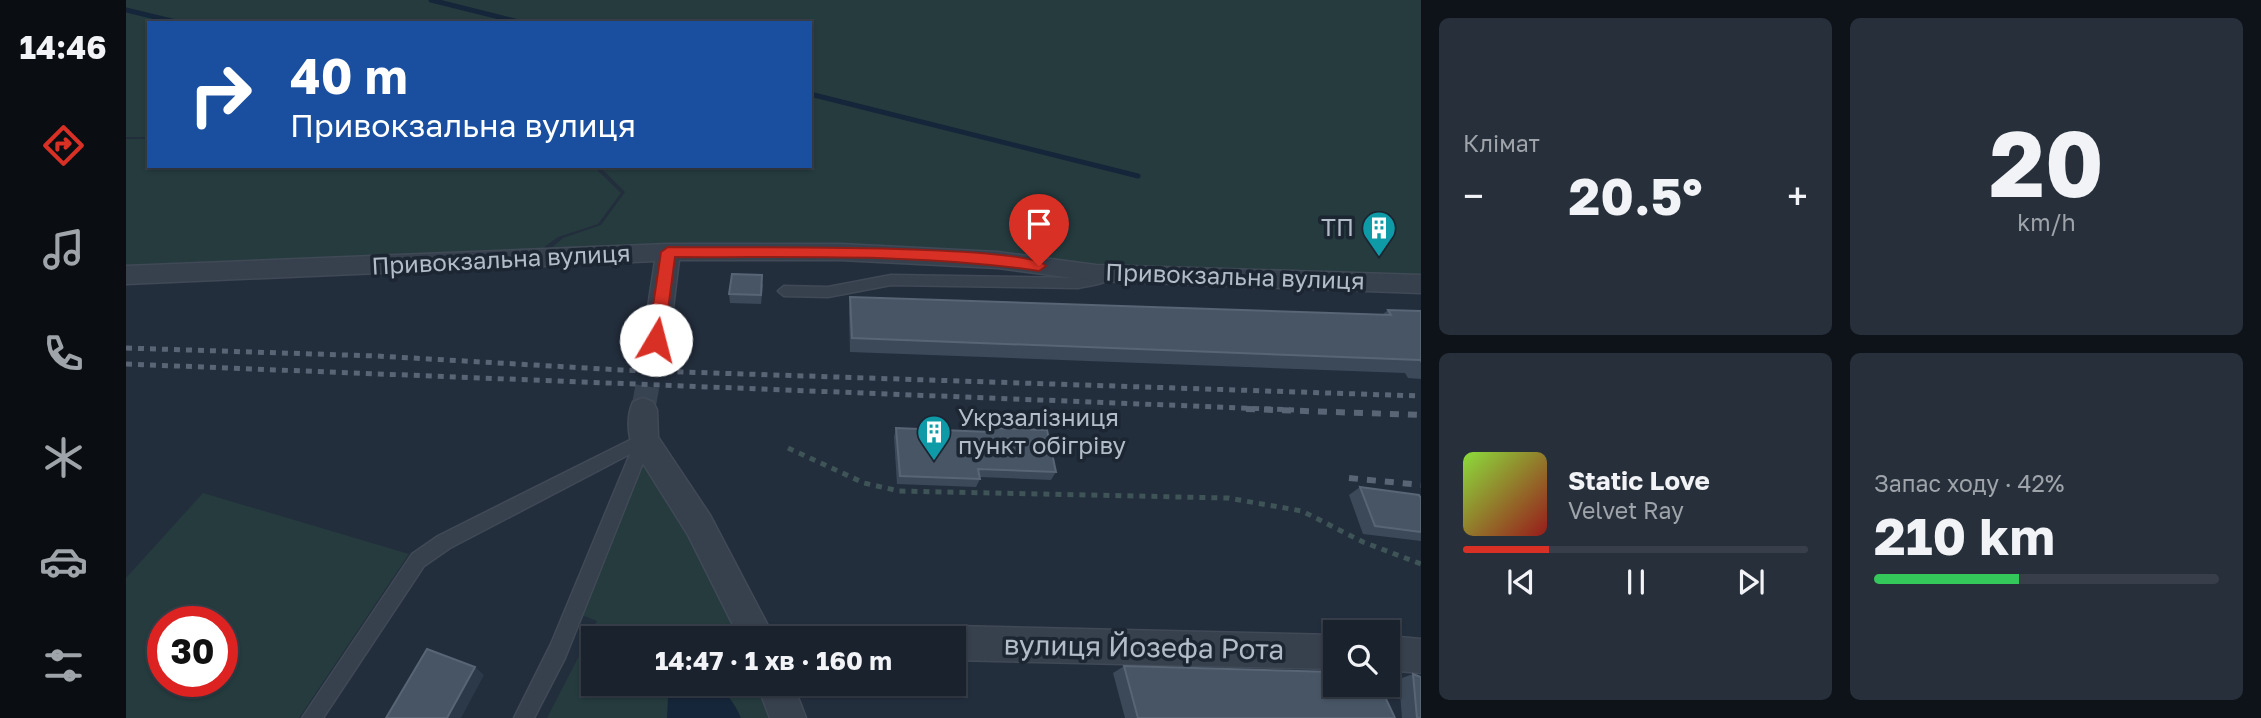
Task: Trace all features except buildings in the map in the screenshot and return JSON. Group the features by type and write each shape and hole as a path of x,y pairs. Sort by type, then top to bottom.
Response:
{"street":[{"name":"Привокзальна вулиця","path":"126,275 668,252 904,254 998,260 1112,273 1421,284"},
{"path":"656,340 668,252"},
{"path":"644,425 751,626"},
{"name":"вулиця Йозефа Рота","path":"966,643 1323,652"},
{"path":"1400,654 1421,656"},
{"path":"780,696 788,718"}],"lane":[{"path":"784,291 828,292 891,280 1078,284 1098,280 1112,273"},
{"path":"312,718 418,560 444,542 644,425"},
{"path":"524,718 558,651 644,425"}],"path":[{"path":"788,448 864,483 899,491 1228,498 1272,503 1324,520 1363,542 1421,564"}],"green space":[{"path":"126,0 1421,0 1421,279 1059,265 548,251 563,238 601,225 625,192 601,168 812,168 812,21 147,21 147,137 126,137"},
{"path":"126,139 147,139 147,168 595,168 621,193 598,224 558,237 539,251 126,269"},
{"path":"644,440 751,626 594,626 597,621 574,612"},
{"path":"203,493 409,554 299,718 126,718 126,578"},
{"path":"581,652 581,696 778,696 786,718 547,718"}],"water":[{"path":"728,696 741,718 667,718 668,697"}],"waterway":[{"path":"431,0 515,21"},
{"path":"126,10 172,21"},
{"path":"812,94 1138,176"}],"tunnel":[{"path":"643,410 656,340"}],"railway":[{"path":"126,348 377,356 621,370 1421,396"},
{"path":"624,356 680,358"},
{"path":"126,364 1294,410"},
{"path":"1246,409 1421,415"},
{"path":"1349,478 1421,485"}],"place":[{"name":"ТП","path":"1379,258"},
{"name":"Укрзалізниця пункт обігріву","path":"934,462"}],"route":[{"path":"656,340 668,252 841,252 998,260 1039,266"}]}
